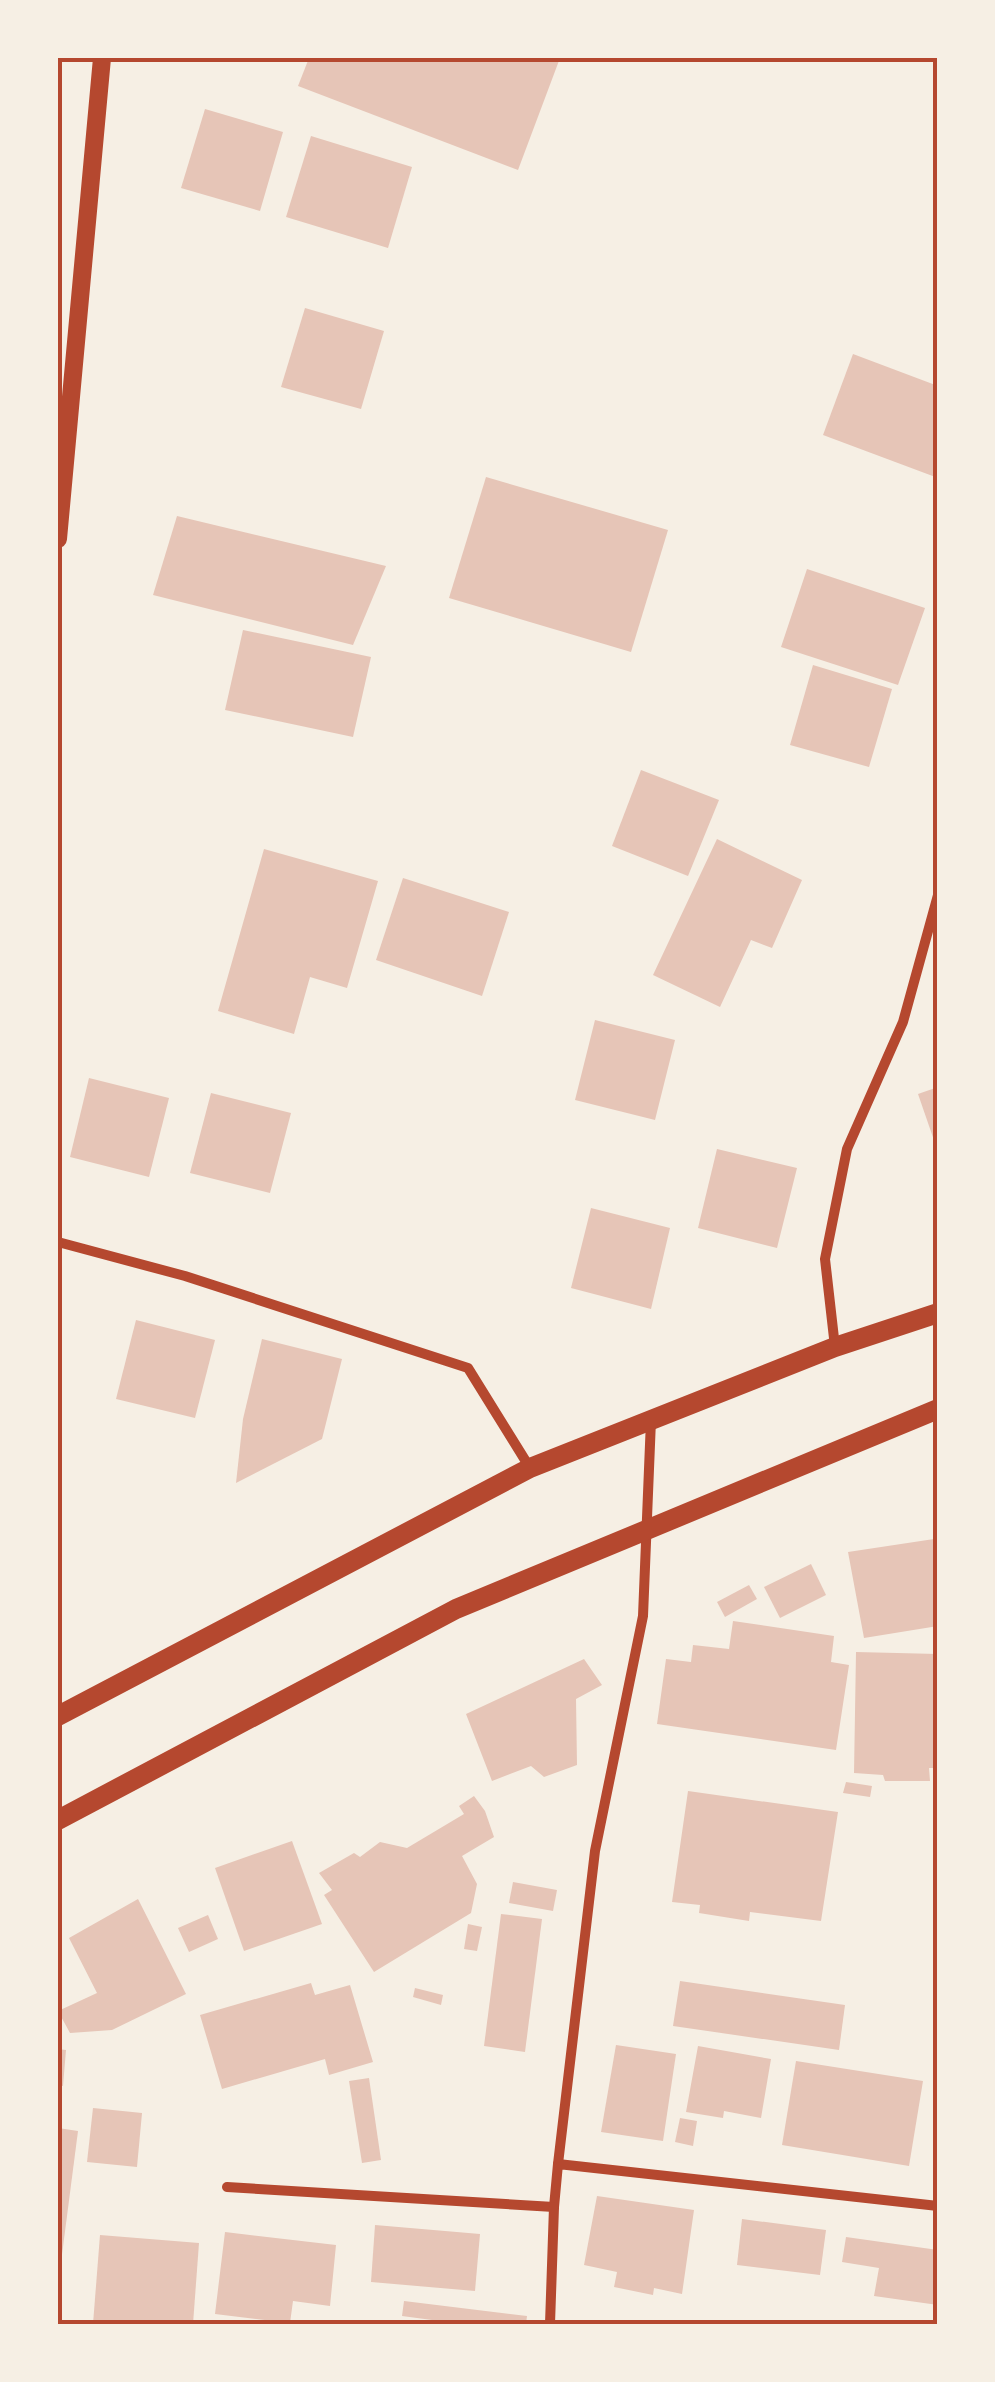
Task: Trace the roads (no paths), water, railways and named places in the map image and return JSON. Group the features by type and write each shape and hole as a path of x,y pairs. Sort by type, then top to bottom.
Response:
{"main road":[{"path":"58,1716 530,1468 835,1347 938,1313"},
{"path":"58,1820 456,1609 938,1409"}],"street":[{"path":"58,539 102,58"},
{"path":"835,1347 825,1258 848,1150 903,1022 938,895"},
{"path":"58,1242 185,1276 468,1368 530,1468"},
{"path":"553,2324 554,2208 595,1852 643,1616 651,1420"},
{"path":"558,2164 938,2206"},
{"path":"227,2187 554,2208"}]}
